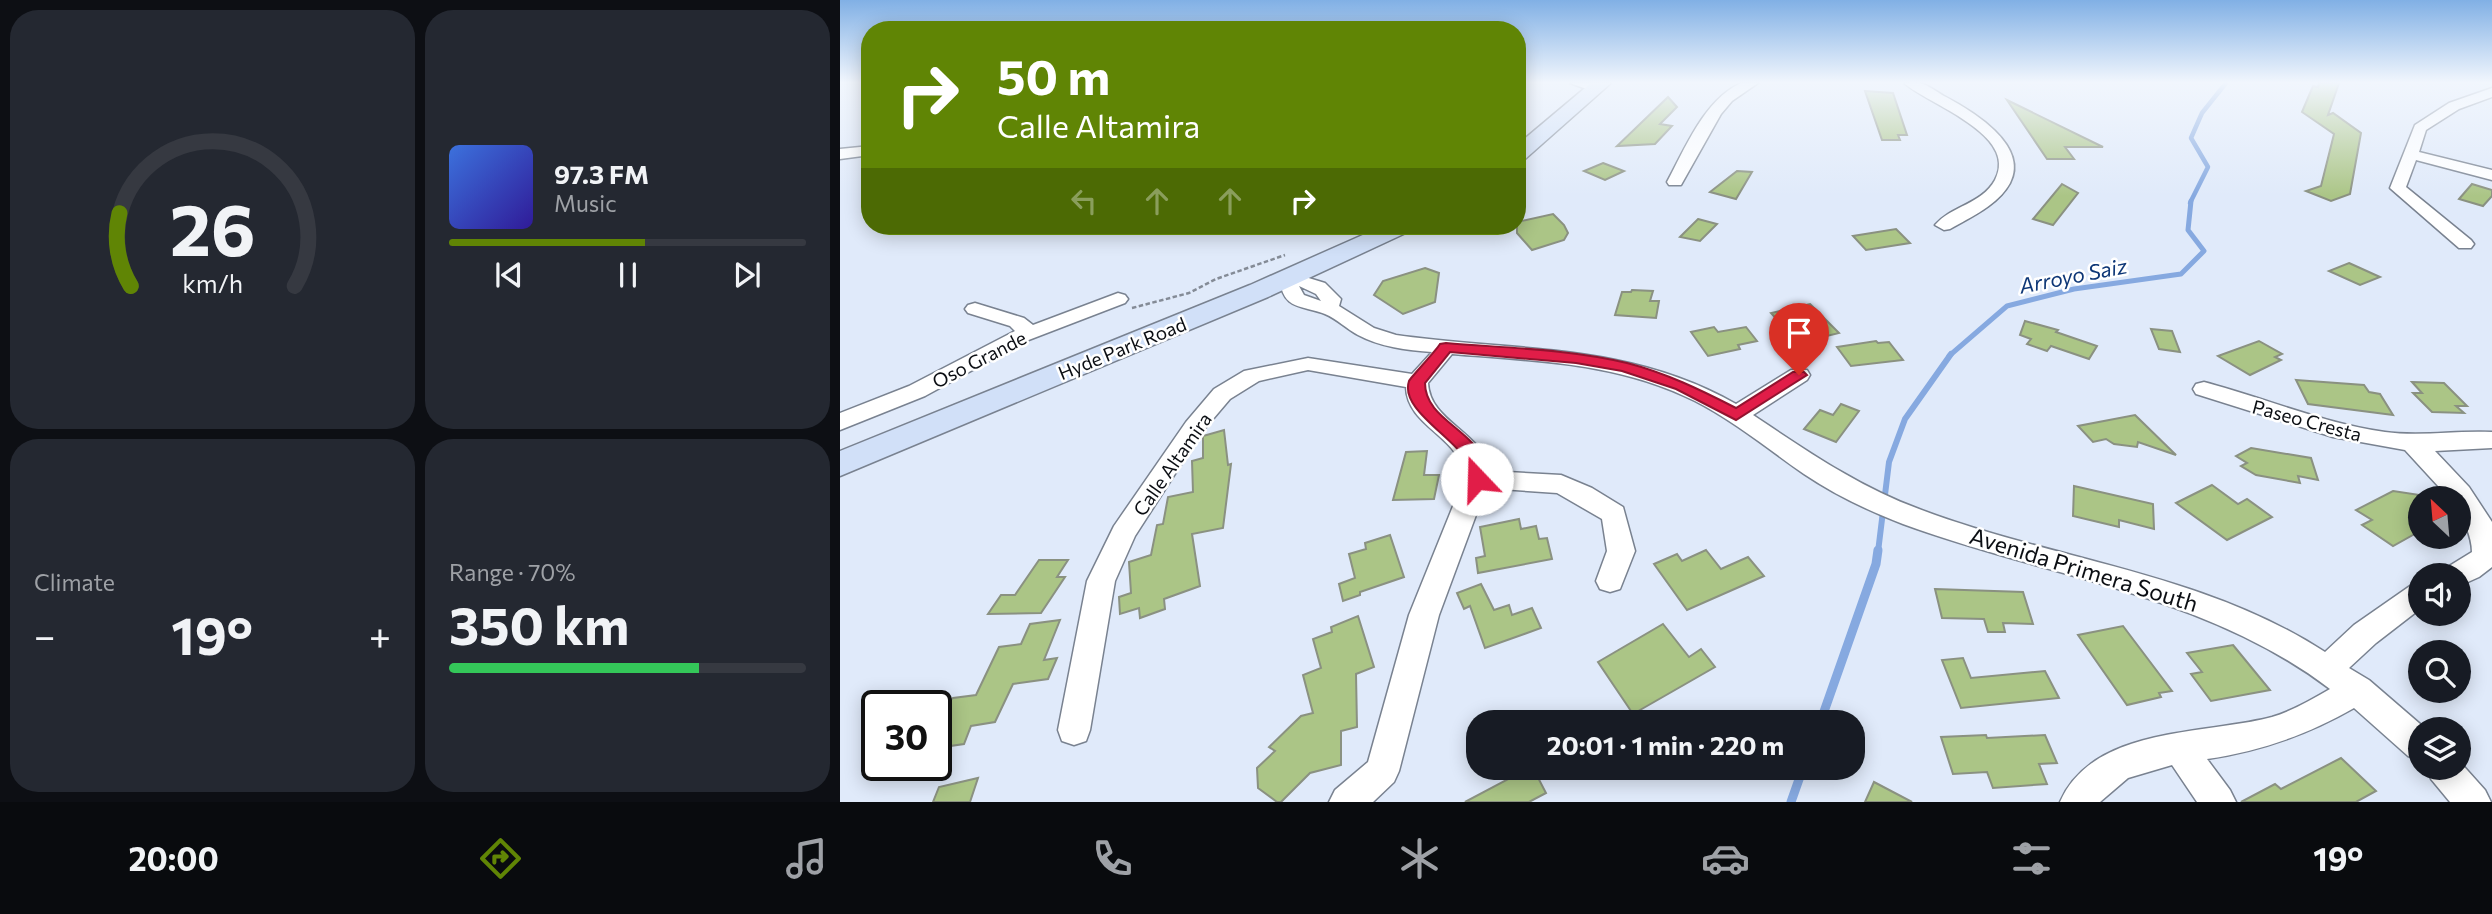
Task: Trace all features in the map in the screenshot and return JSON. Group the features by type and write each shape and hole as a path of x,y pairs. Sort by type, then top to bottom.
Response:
{"main road":[{"path":"1526,147 1554,120"},
{"name":"Hyde Park Road","path":"840,464 1289,278 1382,235"}],"street":[{"path":"1675,182 1711,120"},
{"path":"1944,225 1988,199 2006,176 2005,154 1992,133 1975,120"},
{"path":"2432,120 2420,128 2398,188 2465,244"},
{"path":"840,154 861,151"},
{"path":"2410,153 2492,175"},
{"name":"Avenida Primera South","path":"1289,278 1290,289 1297,299 1315,307 1329,308 1356,327 1379,337 1407,344 1576,359 1625,367 1681,386 1736,415 1818,472 1867,498 1927,521 2214,610 2282,640 2329,668 2408,734"},
{"name":"Oso Grande","path":"840,422 939,381 996,348 1118,299"},
{"path":"975,309 1017,321 1030,333"},
{"path":"1347,802 1382,771 1424,615 1477,479 1475,461 1420,402 1417,382 1438,360 1446,347"},
{"name":"Calle Altamira","path":"1074,730 1101,580 1124,533 1194,427 1222,394 1252,376 1308,364 1417,382"},
{"path":"1736,415 1799,375"},
{"name":"Paseo Cresta","path":"2204,389 2327,427 2413,443 2492,440"},
{"path":"2413,443 2469,499 2483,522 2488,544 2486,552 2481,561 2471,567"},
{"path":"1477,479 1560,484 1583,494 1614,514 1621,551 1610,581"},
{"path":"2329,668 2365,634 2408,603"},
{"path":"2078,802 2093,784 2124,762 2273,732 2314,715 2358,690"},
{"path":"2180,749 2218,802"},
{"path":"2454,780 2473,802"}],"building":[{"path":"1644,120 1664,120 1660,124 1672,126 1655,144 1617,146"},
{"path":"1875,120 1902,120 1907,135 1898,135 1900,140 1882,140"},
{"path":"2021,120 2049,120 2103,147 2065,147 2074,159 2047,159"},
{"path":"2314,120 2343,120 2361,133 2350,194 2331,201 2306,191 2321,186 2334,134"},
{"path":"1603,163 1624,171 1605,180 1584,171"},
{"path":"1737,171 1752,172 1736,199 1710,192"},
{"path":"2062,184 2078,193 2053,225 2033,219"},
{"path":"2472,184 2492,190 2492,196 2483,206 2459,199"},
{"path":"1553,214 1568,233 1564,240 1532,250 1519,235 1526,235 1526,220"},
{"path":"1698,219 1717,224 1700,241 1680,237"},
{"path":"1896,229 1910,243 1866,250 1853,236"},
{"path":"2349,263 2380,277 2360,285 2329,271"},
{"path":"1425,268 1439,273 1435,302 1403,314 1374,295 1383,281"},
{"path":"1653,291 1650,301 1659,301 1656,318 1615,315 1622,292"},
{"path":"1810,304 1839,333 1815,339 1811,335 1795,339 1771,313"},
{"path":"2025,321 2058,330 2056,332 2097,346 2089,359 2051,346 2047,351 2027,344 2031,339 2020,335"},
{"path":"1714,327 1718,332 1746,327 1757,341 1738,345 1740,349 1708,356 1691,332"},
{"path":"2151,329 2172,331 2180,352 2159,349"},
{"path":"1876,341 1889,342 1903,360 1851,366 1837,347"},
{"path":"2259,341 2282,354 2275,357 2281,360 2250,375 2218,356"},
{"path":"2296,380 2364,385 2369,392 2380,394 2393,415 2308,404"},
{"path":"2412,382 2444,383 2467,406 2456,406 2464,413 2432,412 2413,393 2422,393"},
{"path":"1841,404 1859,411 1836,442 1804,429 1820,410 1833,415"},
{"path":"2135,415 2176,455 2138,442 2137,447 2114,444 2106,439 2093,442 2078,426"},
{"path":"1224,430 1228,465 1231,464 1223,528 1192,534 1200,586 1164,599 1165,609 1140,618 1139,608 1120,614 1119,597 1131,593 1129,562 1151,555 1157,525 1163,524 1168,497 1193,492 1192,461 1203,458 1203,436"},
{"path":"2251,448 2311,458 2318,480 2298,476 2300,483 2256,475 2241,466 2247,463 2236,456"},
{"path":"1427,451 1424,475 1439,475 1434,499 1393,500 1406,452"},
{"path":"2212,485 2238,504 2247,499 2272,517 2227,540 2176,503"},
{"path":"2074,486 2153,504 2154,529 2119,520 2119,527 2073,516"},
{"path":"2393,491 2408,493 2408,538 2393,546 2362,525 2372,520 2356,510"},
{"path":"1519,519 1521,529 1536,526 1539,539 1547,538 1552,559 1478,573 1476,558 1485,556 1480,527"},
{"path":"1390,535 1404,577 1360,592 1360,595 1343,601 1339,584 1355,578 1349,554 1366,549 1365,543"},
{"path":"1706,550 1721,569 1748,557 1764,576 1687,610 1654,564 1677,554 1682,561"},
{"path":"1039,560 1068,560 1057,577 1065,577 1041,613 988,614 1001,595 1015,595"},
{"path":"1481,584 1494,610 1509,605 1512,615 1532,608 1541,628 1485,648 1470,606 1464,609 1457,593"},
{"path":"1935,589 2023,592 2033,624 2003,623 2005,632 1988,632 1984,619 1942,618"},
{"path":"1358,616 1374,667 1356,674 1357,727 1341,731 1341,765 1310,773 1281,802 1277,802 1258,788 1257,768 1275,751 1269,747 1301,716 1313,713 1303,675 1321,668 1313,639 1332,632 1331,627"},
{"path":"1060,620 1044,660 1057,658 1048,679 1013,684 995,722 971,726 964,744 952,746 952,699 976,695 999,647 1021,644 1030,624"},
{"path":"1663,624 1689,657 1701,649 1715,667 1640,710 1630,710 1598,662"},
{"path":"2123,626 2172,691 2159,693 2161,697 2127,705 2078,635"},
{"path":"2233,645 2270,690 2211,701 2191,674 2202,672 2187,653"},
{"path":"1963,658 1971,678 2045,671 2059,698 1961,708 1942,660"},
{"path":"1986,735 1987,738 2045,735 2057,763 2039,764 2047,784 1993,788 1987,772 1953,774 1941,737"},
{"path":"2341,758 2376,791 2356,802 2241,802 2275,784 2281,789"},
{"path":"978,778 970,802 933,802 939,787"},
{"path":"1506,780 1539,780 1546,793 1529,802 1465,802"},
{"path":"1874,782 1912,802 1865,802"}],"waterway":[{"name":"Arroyo Saiz","path":"2191,201 2208,167 2191,138 2199,120"},
{"name":"Arroyo Saiz","path":"1950,355 2007,306 2074,289 2181,274 2204,251 2188,230 2191,201"},
{"name":"Arroyo Saiz","path":"1878,552 1889,462 1905,419 1950,355"},
{"name":"Arroyo Saiz","path":"1825,710 1876,564 1878,550"},
{"name":"Arroyo Saiz","path":"1791,802 1799,780"}],"route":[{"path":"1477,479 1475,461 1464,446 1425,408 1417,395 1417,382 1438,360 1446,347 1594,361 1625,367 1681,386 1736,415 1799,375"}]}
